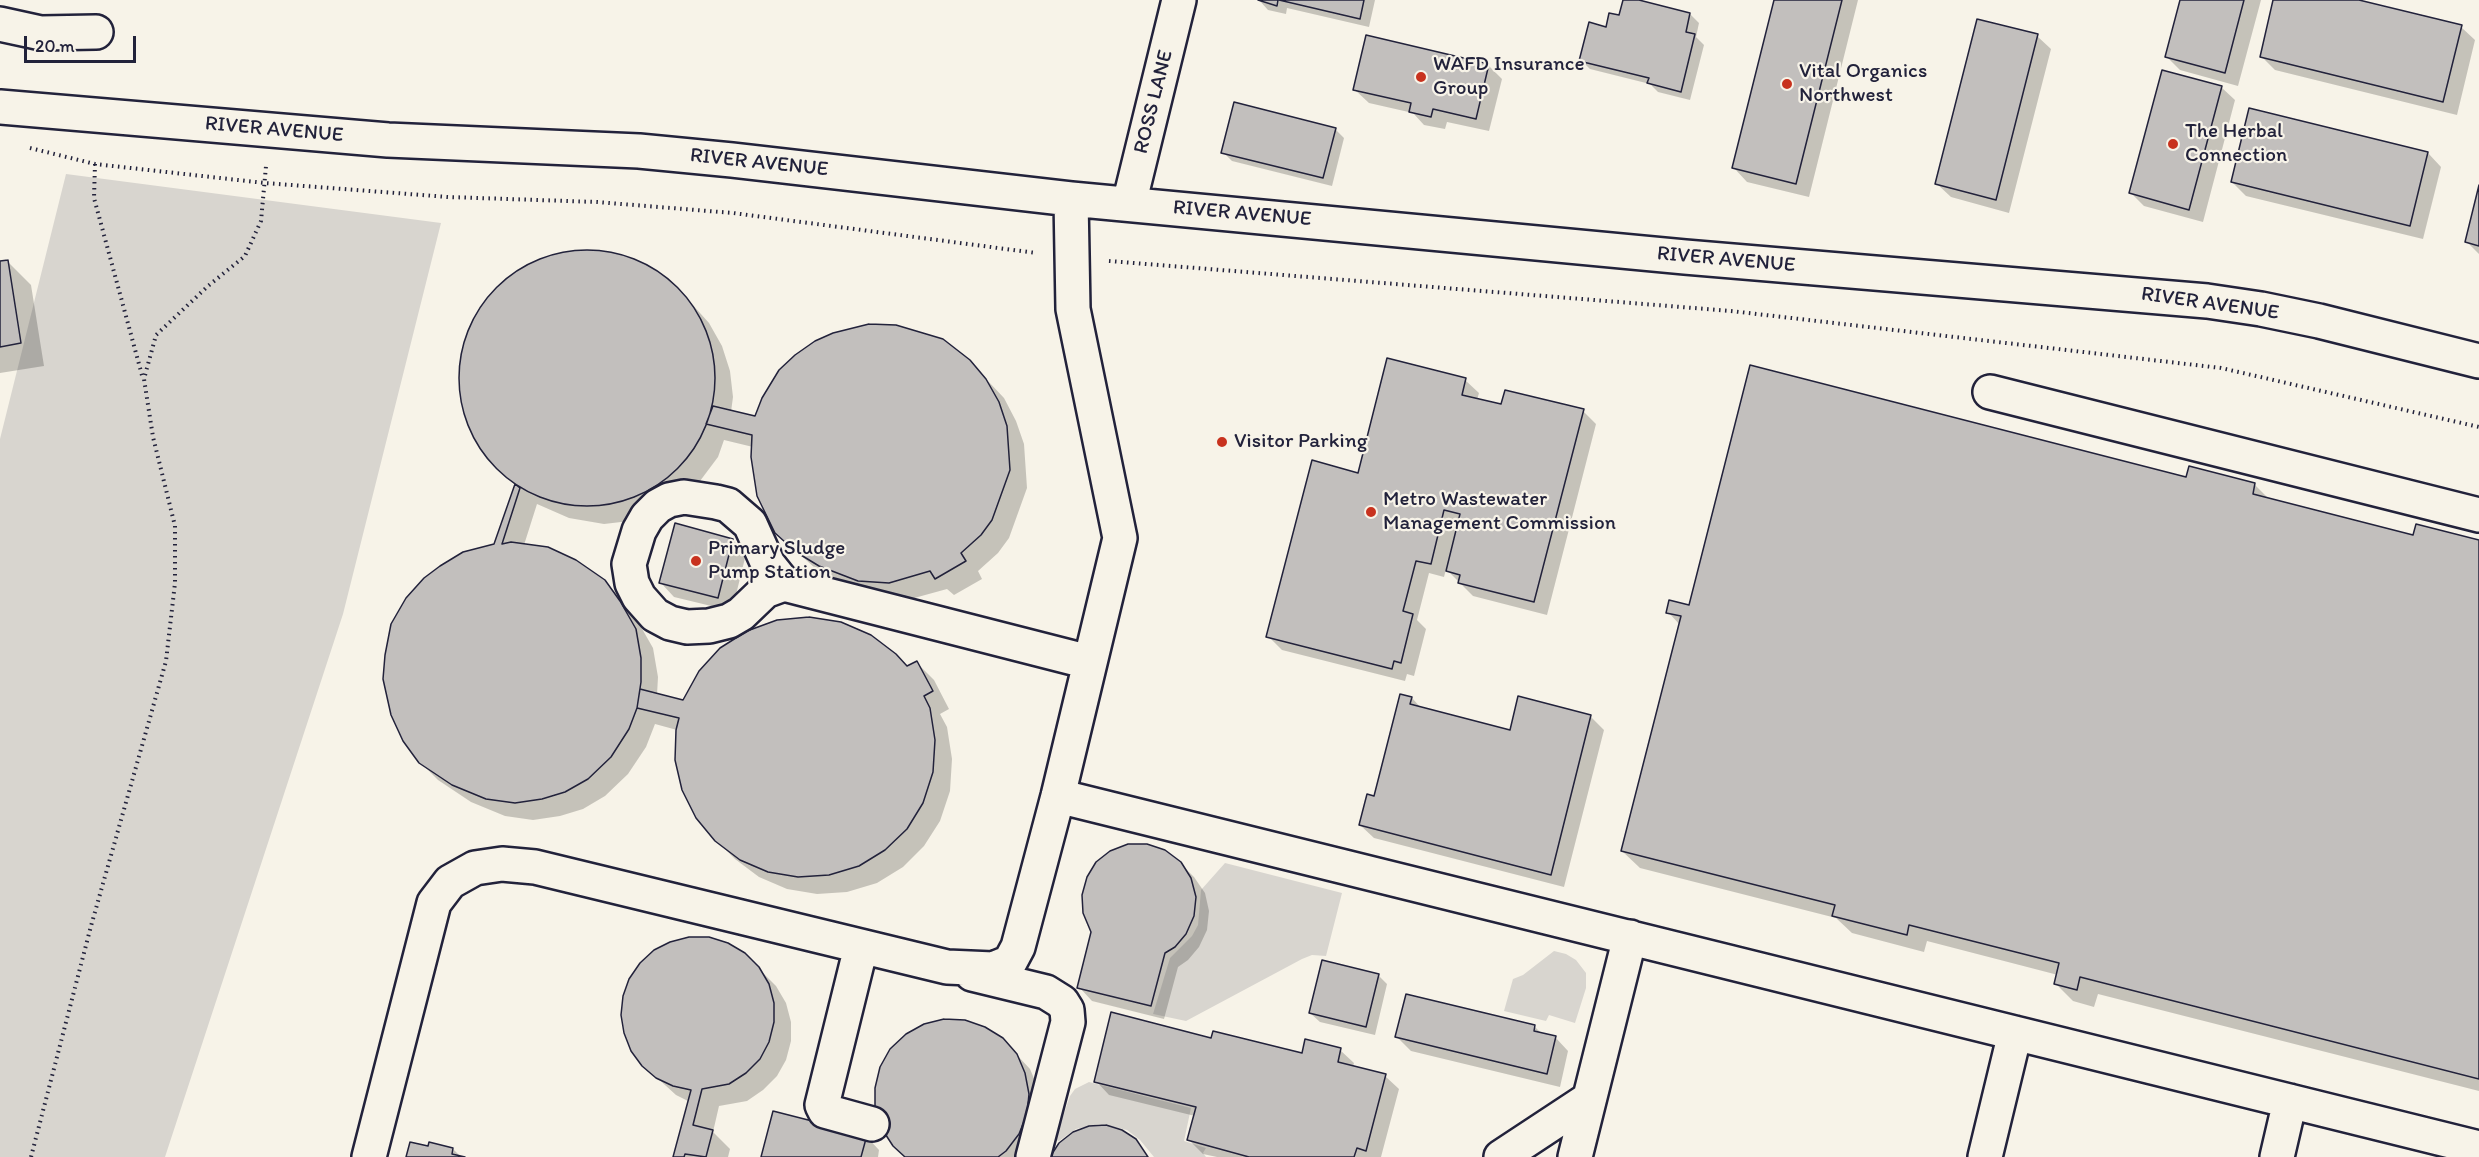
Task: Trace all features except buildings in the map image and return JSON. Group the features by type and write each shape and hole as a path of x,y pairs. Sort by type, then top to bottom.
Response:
{"street":[{"name":"ROSS LANE","path":"1129,204 1179,0"},
{"path":"0,24 41,33 96,32"},
{"name":"RIVER AVENUE","path":"0,107 388,140 639,151 1129,204 1685,257 2207,301 2308,319 2479,361"},
{"path":"947,968 993,969 1010,962 1018,946 1058,796 1120,538 1073,309 1071,198"},
{"path":"1990,392 2479,515"},
{"path":"784,584 765,591 741,614 729,621 709,626 687,627 670,623 655,615 639,597 632,583 629,564 633,545 647,517 669,500 684,497 699,498 728,505 750,524 773,573 784,584 1089,662"},
{"path":"755,600 763,574 762,550"},
{"path":"1058,796 2479,1148"},
{"path":"369,1157 434,903 450,882 475,868 502,864 535,867 1046,992 1062,1002 1067,1010 1068,1022 1033,1157"},
{"path":"1575,1157 1630,937"},
{"path":"1018,946 1020,976 1028,987"},
{"path":"861,947 822,1105 825,1111 872,1124"},
{"path":"1985,1157 2015,1033"},
{"path":"1501,1157 1589,1099"},
{"path":"2277,1157 2290,1101"}],"path":[{"path":"23,140 30,148 95,164 265,183 448,197 597,202 733,213 1073,258 1731,311 2221,368 2479,427"},
{"path":"31,1157 91,926 166,661 175,583 175,526 153,437 144,380 94,198 95,164"},
{"path":"144,380 156,335 208,286 245,256 261,221 265,183"}],"shaded area":[{"path":"66,174 441,223 343,614 165,1157 0,1157 0,439"},
{"path":"1225,863 1342,893 1326,956 1312,955 1302,959 1186,1021 1153,1014 1170,958 1192,936 1198,925 1201,890"},
{"path":"1554,951 1576,960 1586,973 1586,988 1575,1023 1549,1015 1546,1021 1504,1011 1513,979 1523,975"},
{"path":"1089,1082 1191,1108 1184,1141 1206,1148 1203,1153 1206,1157 1154,1157 1140,1140 1127,1130 1099,1124 1076,1129 1059,1141 1055,1140 1070,1096 1075,1089"}],"place":[{"name":"WAFD Insurance Group","path":"1421,77"},
{"name":"Vital Organics Northwest","path":"1787,84"},
{"name":"The Herbal Connection","path":"2173,144"},
{"name":"Visitor Parking","path":"1222,442"},
{"name":"Metro Wastewater Management Commission","path":"1371,512"},
{"name":"Primary Sludge Pump Station","path":"696,561"}]}
